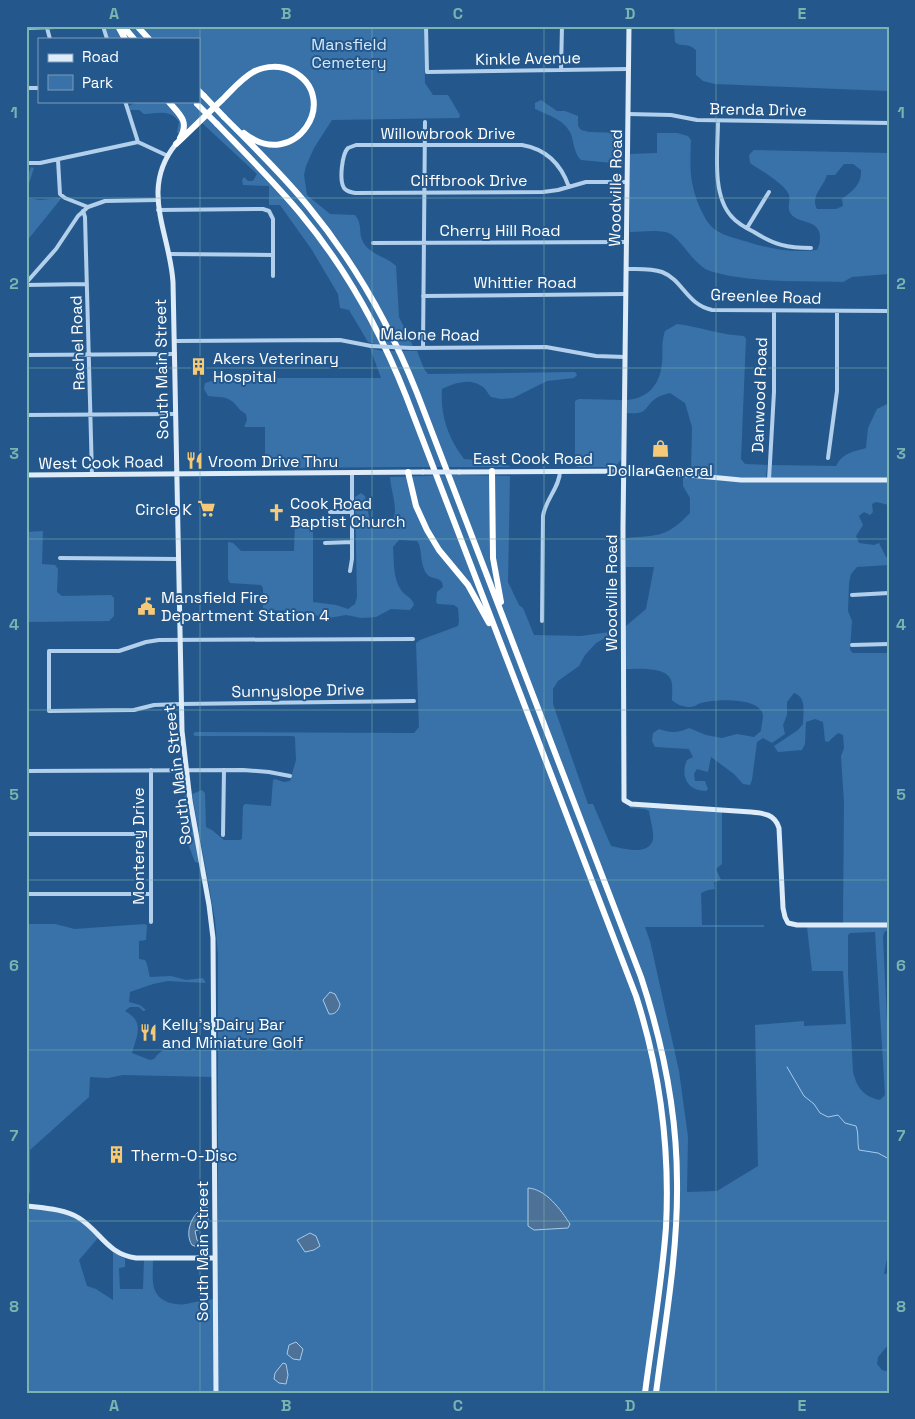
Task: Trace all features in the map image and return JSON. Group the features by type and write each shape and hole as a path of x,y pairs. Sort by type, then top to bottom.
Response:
{"highway":[{"path":"118,26 124,38"},
{"path":"123,26 133,38"},
{"path":"137,26 148,38"},
{"path":"176,144 244,79 262,68 280,67 293,72 304,81 312,96 313,113 306,128 294,139 283,144 268,145 256,141 224,117"},
{"path":"200,91 319,219 347,258 378,309 408,373 641,977 657,1028 667,1074 676,1141 677,1210 674,1259 656,1393"},
{"path":"169,102 184,121 183,132 176,144"},
{"path":"196,103 281,191 311,226 347,278 375,326 406,396 629,976 645,1024 660,1094 666,1162 666,1226 645,1393"},
{"path":"492,471 493,565 514,646"},
{"path":"408,472 413,498 423,524 439,550 468,585 481,607 495,635 512,678 522,696"}],"street":[{"path":"26,28 84,26"},
{"path":"103,26 107,38"},
{"name":"Kinkle Avenue","path":"426,26 427,72 628,69"},
{"path":"561,70 562,26"},
{"name":"Woodville Road","path":"629,26 624,470 624,800 631,804 751,812 770,816 775,819 778,828 783,908 788,922 797,925 889,925"},
{"path":"47,28 50,38"},
{"path":"125,102 138,142"},
{"name":"Brenda Drive","path":"628,114 667,114 688,119 718,121 889,123"},
{"path":"718,121 718,184 720,198 730,215 747,228 776,244 811,248"},
{"path":"423,348 425,122"},
{"path":"26,163 36,164 58,160 138,142 168,156"},
{"name":"South Main Street","path":"176,144 168,156 159,178 157,200 170,254 173,282 181,704 186,770 213,938 216,1393"},
{"name":"Willowbrook Drive","path":"343,156 345,151 351,146 522,145 545,153 556,162 565,175 569,187"},
{"name":"Cliffbrook Drive","path":"343,156 342,182 348,191 355,193 543,192 592,182 627,182"},
{"path":"58,160 60,194 88,208"},
{"path":"747,228 770,192"},
{"path":"26,284 53,253 83,211 105,201 157,200"},
{"path":"158,210 263,209 269,211 272,214 273,276"},
{"name":"Rachel Road","path":"83,211 85,217 90,355 92,475"},
{"name":"Cherry Hill Road","path":"374,243 626,242"},
{"path":"170,254 273,255"},
{"name":"Greenlee Road","path":"626,269 662,272 672,278 695,303 706,309 719,311 889,311"},
{"path":"26,284 87,284"},
{"name":"Whittier Road","path":"423,296 626,294"},
{"name":"Danwood Road","path":"769,480 774,392 774,311"},
{"path":"828,458 837,391 837,311"},
{"name":"Malone Road","path":"175,341 340,340 371,346 411,348 546,347 588,355 626,357"},
{"path":"26,355 175,354"},
{"path":"26,415 176,414"},
{"name":"East Cook Road","path":"177,474 624,470 665,472 729,479 889,480"},
{"path":"542,621 543,516 546,504 559,480 560,471"},
{"path":"350,571 352,472"},
{"name":"West Cook Road","path":"26,475 177,474"},
{"path":"330,512 352,512"},
{"path":"325,543 352,542"},
{"path":"60,558 178,559"},
{"path":"852,595 889,593"},
{"path":"180,640 413,639"},
{"name":"Sunnyslope Drive","path":"180,640 152,641 119,651 49,652 49,712 134,710 154,705 181,704 414,701"},
{"path":"852,645 889,644"},
{"name":"Monterey Drive","path":"151,770 151,922"},
{"path":"223,834 224,770"},
{"path":"26,771 254,770 290,776"},
{"path":"26,834 151,834"},
{"path":"26,894 151,894"},
{"path":"26,1206 61,1212 77,1217 110,1248 124,1256 136,1258 215,1258"}],"green space":[{"name":"Mansfield Cemetery","path":"105,26 424,26 425,83 433,95 448,95 460,115 459,118 332,120 314,148 304,175 307,195 330,214 355,215 359,222 363,242 369,250 396,266 399,317 413,346 379,345 368,342 349,310 340,308 338,294 312,250 280,205 269,205 269,186 243,185 242,180 244,177 248,181 253,181 257,174 202,123 179,135 177,132 179,122 172,115 168,113 144,114 139,110 130,110 129,106 139,102 200,102 200,38 109,38"},
{"path":"674,26 889,26 889,91 715,84 703,81 696,75 696,50 690,46 680,45 675,42"},
{"path":"541,100 557,111 565,111 578,116 578,126 581,130 623,133 623,164 581,160 571,134 565,125 535,109 535,103"},
{"path":"657,133 677,133 688,136 691,140 692,182 696,199 713,228 726,235 756,244 782,250 799,251 817,250 820,235 816,226 791,214 787,191 778,182 750,163 749,155 754,150 889,153 889,274 852,277 843,282 776,281 741,278 710,271 703,267 670,234 656,231 630,232 630,154 657,153","holes":["844,164 853,164 861,170 861,175 853,190 842,199 843,206 836,209 817,209 815,204 816,196 827,175 835,175"]},
{"path":"31,167 34,168 26,192 26,180"},
{"path":"26,192 27,198 40,200 60,198 60,200 26,242"},
{"path":"677,324 744,336 746,339 741,459 745,464 767,465 766,478 730,477 691,472 692,427 685,403 670,393 653,400 646,409 639,413 627,413 627,400 635,399 647,393 656,383 661,371 665,331"},
{"path":"370,348 382,351 417,351 428,374 575,372 577,375 574,378 547,381 513,398 501,399 491,397 484,388 473,382 457,383 442,389 442,408 446,426 464,459 510,467 265,468 265,427 244,427 247,420 246,414 232,401 222,397 208,396 204,389 205,383 215,380 218,372 220,378 381,378"},
{"path":"579,399 623,400 622,459 615,467 577,467 575,462 575,401"},
{"path":"889,403 889,478 771,478 772,465 836,466 845,456 866,448 868,428 877,409"},
{"path":"510,476 508,582 519,605 523,608 534,635 581,636 617,631 617,637 610,639 607,637 596,643 585,655 579,666 558,681 553,689 553,704 588,804 593,804 611,846 641,850 650,845 653,839 649,811 630,808 630,806 722,812 722,864 716,869 721,880 714,882 715,889 701,893 702,925 764,925 764,927 645,927 650,941 679,1071 688,1137 687,1192 717,1191 758,1166 755,1025 804,1021 804,1026 846,1024 843,971 812,971 807,927 889,927 889,931 885,931 883,936 889,1065 889,1249 884,1274 889,1273 889,1344 878,1357 877,1364 882,1370 889,1372 889,1393 874,1391 870,1393 218,1393 218,954 215,920 192,794 202,790 205,793 206,827 224,840 240,840 242,839 243,806 245,804 271,806 273,780 290,781 296,760 295,737 293,736 195,736 193,734 195,732 414,733 419,727 416,643 458,626 459,621 458,608 454,605 438,604 436,602 437,592 443,587 442,583 439,579 431,577 426,573 417,541 399,540 393,547 394,570 398,586 412,600 414,605 410,610 391,609 376,617 361,618 346,615 329,618 296,611 265,610 263,608 263,588 261,585 230,583 228,579 228,542 233,543 241,551 294,551 295,522 313,523 313,602 336,605 348,609 355,604 357,597 355,497 361,493 365,496 370,522 382,524 390,522 394,517 395,511 390,477","holes":["875,932 885,1095 880,1100 869,1096 861,1090 853,1072 848,975 848,935 850,933"]},
{"path":"683,476 739,482 889,482 889,505 876,502 872,504 873,512 870,515 864,512 859,516 863,525 856,536 859,543 874,545 879,543 886,557 889,558 889,565 857,567 851,574 849,583 848,611 852,621 850,650 853,653 889,653 889,923 843,923 844,802 841,756 844,748 843,735 838,733 828,742 825,741 823,722 815,719 806,722 805,744 802,750 778,752 774,746 798,730 803,724 803,702 798,695 794,693 787,702 787,715 783,725 785,734 772,743 763,738 757,742 750,785 743,784 734,774 711,757 708,772 697,769 694,774 695,781 705,781 708,789 706,791 694,788 687,781 684,772 687,760 693,757 689,749 655,747 652,741 653,733 659,729 674,732 689,728 706,735 722,738 737,734 754,737 761,731 763,719 760,709 746,702 726,700 685,707 672,700 671,680 663,672 651,669 625,669 626,626 646,609 654,567 626,567 626,538 661,534 675,527 690,513 690,498 683,486"},
{"path":"43,531 42,564 55,565 58,569 57,592 62,596 111,595 114,598 114,616 109,621 26,622 26,532"},
{"path":"187,793 200,863 195,862 185,836 184,797"},
{"path":"26,924 55,924 75,929 147,925 146,940 139,941 139,959 145,960 150,977 171,976 186,980 203,978 206,983 168,981 130,992 129,1002 140,1005 146,1010 143,1011 139,1007 130,1007 125,1011 135,1020 138,1029 132,1053 150,1060 154,1059 166,1048 212,1049 213,1077 123,1075 108,1078 90,1077 89,1097 30,1150 30,1192 26,1200"},
{"path":"26,1208 52,1211 71,1216 83,1223 98,1238 79,1260 87,1286 96,1289 113,1300 113,1252 125,1259 125,1267 119,1268 120,1289 143,1289 144,1260 153,1260 155,1291 163,1300 182,1304 214,1299 214,1393 26,1393"}],"shaded area":[{"path":"330,992 335,994 340,1004 333,1014 329,1014 323,1000"},
{"path":"528,1188 541,1192 552,1201 570,1224 568,1228 534,1230 528,1226"},
{"path":"204,1208 208,1208 208,1222 205,1228 195,1231 197,1240 203,1244 197,1247 192,1245 189,1229 196,1214"},
{"path":"310,1233 316,1236 320,1246 305,1252 297,1240"},
{"path":"296,1342 303,1349 300,1360 293,1359 287,1354 289,1345"},
{"path":"283,1363 286,1364 288,1375 286,1384 279,1383 274,1379 275,1373"}],"waterway":[{"path":"787,1067 804,1096 814,1104 820,1113 828,1117 838,1115 845,1123 856,1126 859,1150 878,1153 889,1159"}],"place":[{"name":"Akers Veterinary Hospital","path":"199,367"},
{"name":"Dollar General","path":"660,449"},
{"name":"Vroom Drive Thru","path":"194,461"},
{"name":"Circle K","path":"206,509"},
{"name":"Cook Road Baptist Church","path":"276,512"},
{"name":"Mansfield Fire Department Station 4","path":"147,606"},
{"name":"Kelly's Dairy Bar and Miniature Golf","path":"148,1033"},
{"name":"Therm-O-Disc","path":"117,1155"}]}
